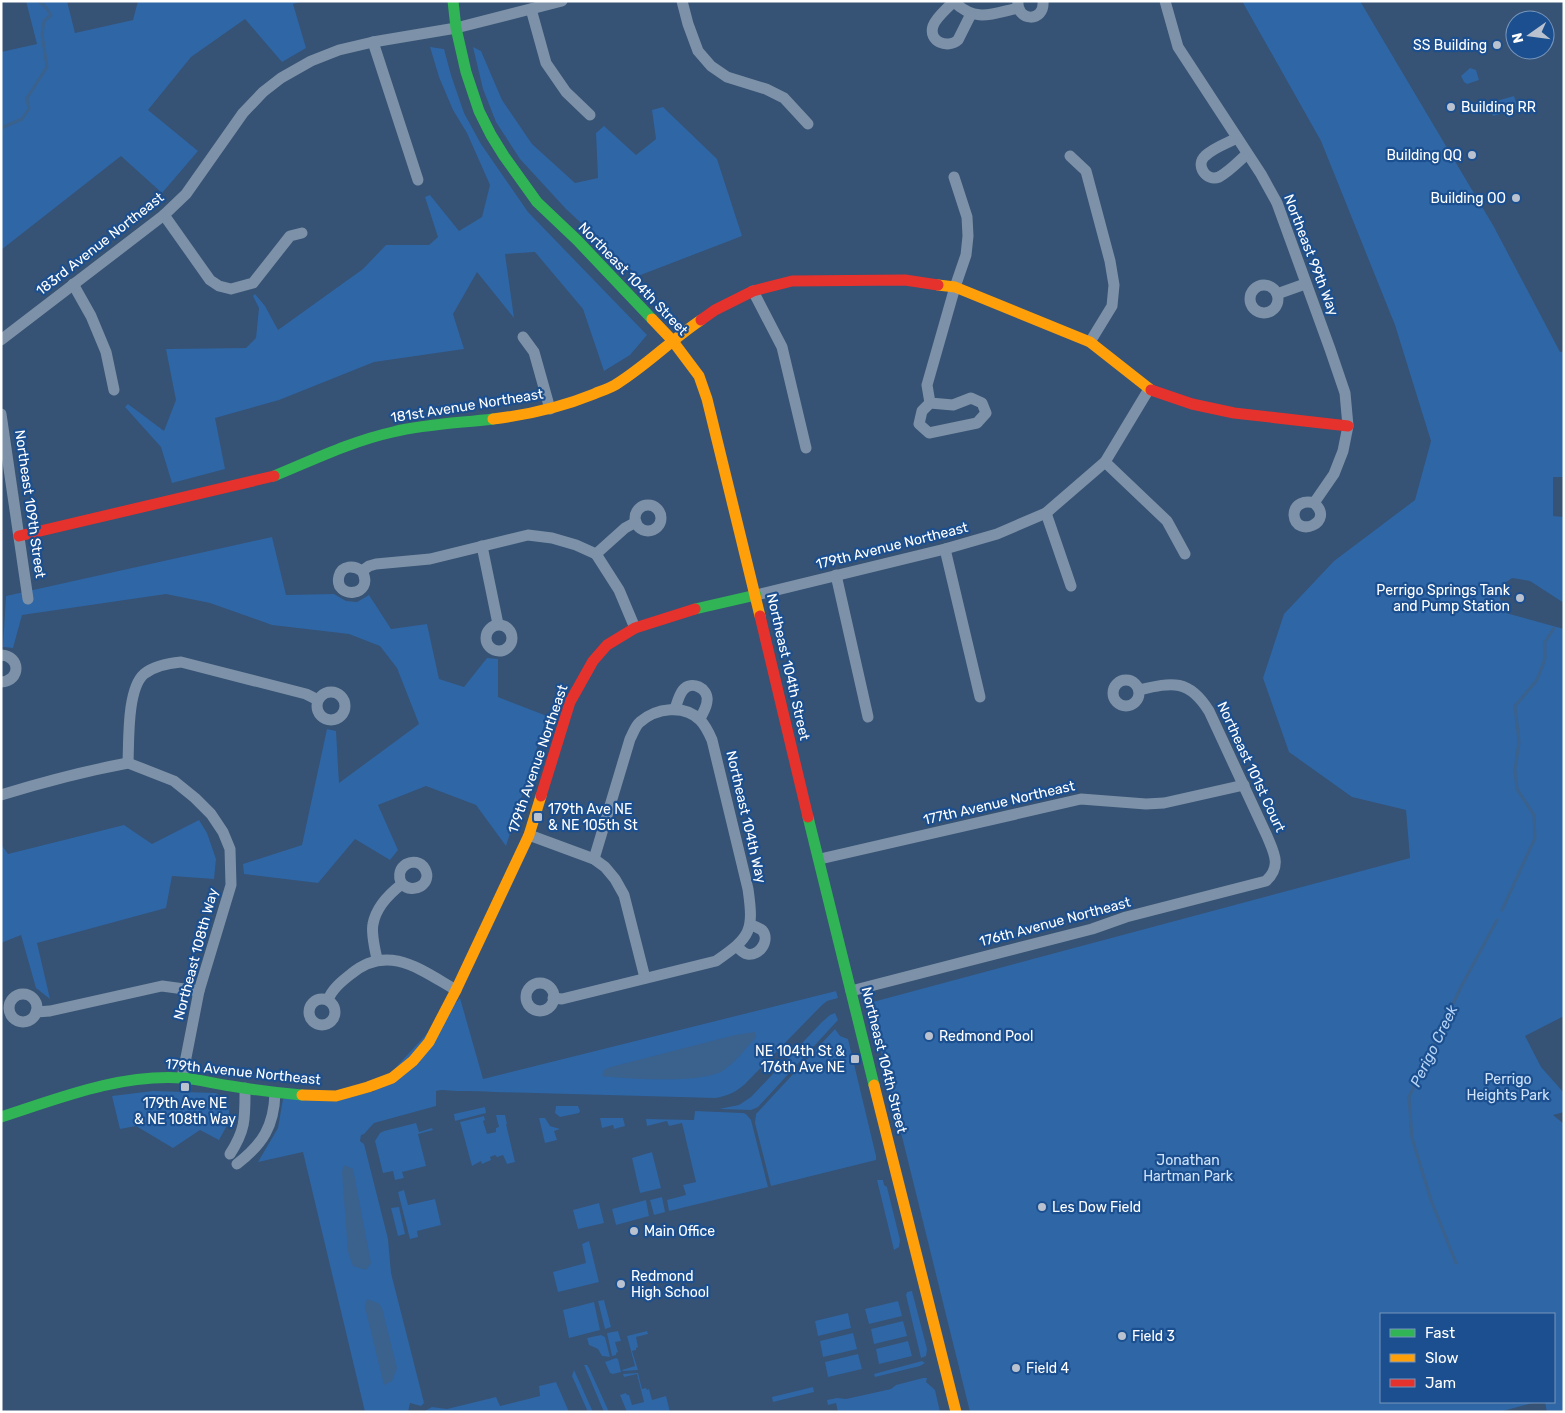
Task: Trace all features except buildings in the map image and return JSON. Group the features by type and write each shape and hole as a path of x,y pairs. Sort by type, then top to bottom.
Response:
{"street":[{"name":"Northeast 104th Street","path":"453,1 456,28 466,72 479,111 504,156 538,202 577,240 672,340 699,376 707,399 756,595 851,991 956,1412"},
{"name":"183rd Avenue Northeast","path":"1,340 164,215 186,194 238,120 263,92 281,78 311,61 339,50 456,28 562,1"},
{"path":"682,1 698,51 711,66 727,77 766,88 784,98 808,124"},
{"path":"971,14 958,40 948,45 937,40 933,33 934,24 954,1 962,10 974,15 988,15 1018,4 1023,15 1031,18 1042,10 1043,1"},
{"name":"Northeast 99th Way","path":"1165,1 1178,47 1277,204 1345,392 1348,426 1343,451 1334,474 1314,504"},
{"path":"531,9 546,63 566,92 590,114"},
{"path":"374,42 418,180"},
{"path":"1237,138 1204,156 1201,164 1203,171 1209,177 1218,177 1247,154"},
{"path":"1070,156 1086,171 1110,261 1114,285 1112,306 1090,342"},
{"path":"930,403 927,385 955,287 966,256 967,217 954,177"},
{"path":"164,215 210,280 219,286 231,289 252,283 290,236 302,233"},
{"name":"181st Avenue Northeast","path":"19,536 270,477 363,441 393,432 519,416 579,400 613,386 641,367 672,340 715,310 753,292 792,281 905,280 955,287 1090,342 1149,390 1192,404 1234,413 1348,426"},
{"path":"73,284 91,316 106,352 114,390"},
{"path":"1277,294 1305,284"},
{"path":"753,292 782,347 806,448"},
{"path":"523,337 534,352 550,409"},
{"name":"179th Avenue Northeast","path":"1,1117 116,1082 136,1079 182,1078 276,1093 336,1096 392,1078 413,1061 429,1042 456,990 529,835 570,702 583,676 607,645 635,628 692,610 945,549 997,534 1046,513 1105,462 1149,390"},
{"path":"971,398 982,403 986,414 977,423 929,433 919,424 922,411 930,403 953,405 971,398"},
{"name":"Northeast 109th Street","path":"1,414 28,599"},
{"path":"1105,462 1167,521 1185,554"},
{"path":"1046,513 1072,586"},
{"path":"596,554 625,528 636,522"},
{"path":"362,571 376,564 430,559 528,535 552,538 576,545 596,554 619,590 635,628"},
{"path":"482,546 498,624"},
{"path":"945,549 980,697"},
{"path":"836,575 868,716"},
{"path":"1,655 9,656 12,659 16,666 16,671 9,681 1,682"},
{"path":"1,795 69,776 128,763 132,698 138,682 145,673 166,664 180,662 306,694 318,700"},
{"name":"Northeast 101st Court","path":"1139,690 1161,684 1178,684 1192,690 1210,711 1274,853 1276,869 1266,881"},
{"path":"594,859 630,739 638,723 650,716 675,709 688,712 700,719 707,701 705,692 698,686 693,685 685,688 675,709"},
{"name":"Northeast 104th Way","path":"553,998 562,999 716,961 737,947 746,936 751,925 751,906 748,889 714,749 707,728 700,719"},
{"name":"Northeast 108th Way","path":"128,763 174,781 196,798 211,814 223,832 230,849 231,885 199,991 182,1078"},
{"name":"177th Avenue Northeast","path":"820,859 1081,799 1146,804 1164,803 1244,785"},
{"path":"529,835 594,859 605,867 615,879 624,896 645,978"},
{"name":"176th Avenue Northeast","path":"851,991 1092,929 1126,917 1266,881"},
{"path":"377,960 372,925 381,904 402,884"},
{"path":"737,947 745,954 757,953 763,948 765,942 764,935 761,930 751,925"},
{"path":"328,1000 341,982 352,973 377,960 394,960 408,963 456,990"},
{"path":"36,1012 50,1011 162,986 199,991"},
{"path":"230,1154 244,1126 245,1088"},
{"path":"238,1164 253,1152 266,1132 273,1113 276,1093"}],"green space":[{"path":"26,1 67,1 75,33 133,20 138,1 303,1 293,4 306,48 282,62 245,19 191,57 148,110 198,151 162,193 121,156 1,250 1,52 37,44"},
{"path":"1242,1 1360,1 1494,227 1560,352 1564,351 1564,477 1553,477 1553,516 1564,517 1564,603 1530,581 1512,578 1503,584 1500,599 1506,613 1564,629 1564,1016 1525,1036 1541,1067 1564,1093 1564,1112 1553,1115 1564,1124 1564,1412 1547,1412 1545,1403 1555,1403 1555,1313 1380,1313 1380,1403 1532,1403 1499,1412 970,1412 869,1003 1410,858 1406,810 1352,797 1289,752 1263,678 1284,614 1334,561 1415,500 1431,441 1395,325 1321,141"},
{"path":"430,47 444,49 464,113 481,144 528,212 647,335 630,355 604,371 583,309 535,252 505,254 514,318 477,272 453,314 464,349 374,362 279,400 215,418 225,469 172,483 161,447 125,407 128,404 164,431 176,400 166,349 246,348 256,338 259,308 253,296 255,294 265,306 278,330 363,269 386,245 429,245 438,237 425,197 430,195 459,231 482,217 490,185 467,133 453,110 439,77"},
{"path":"473,47 481,51 502,100 532,144 575,183 598,178 596,133 604,126 636,155 656,139 652,110 663,107 717,159 742,236 638,276 566,209 520,159 496,122 483,89"},
{"path":"1470,68 1476,70 1479,80 1467,84 1461,76"},
{"path":"1514,96 1518,109 1493,116 1489,103"},
{"path":"272,537 286,595 334,594 346,601 357,602 369,595 391,629 427,624 439,679 464,687 487,658 498,659 498,697 547,716 506,846 476,805 426,786 378,805 398,850 390,860 355,839 318,883 244,874 243,864 302,845 327,729 336,731 339,783 419,724 397,668 380,646 349,634 272,625 210,603 166,594 22,615 13,648 3,647 6,596"},
{"path":"199,820 207,833 216,859 214,879 172,876 166,908 37,943 50,999 36,988 21,935 1,943 1,844 8,854 124,825 152,844"},
{"path":"836,991 838,998 827,1001 821,1006 745,1084 724,1096 715,1098 441,1090 436,1091 436,1106 374,1123 361,1135 360,1141 364,1144 388,1239 391,1273 424,1403 421,1406 410,1403 408,1412 365,1412 303,1152 258,1162 278,1128 283,1099 373,1092 460,998 483,1079"},
{"path":"835,1013 838,1020 758,1107 751,1110 719,1109 739,1105 751,1097 822,1022"},
{"path":"835,1029 840,1036 848,1039 876,1160 771,1186 755,1123 756,1114"},
{"path":"153,1091 216,1093 228,1102 230,1120 219,1140 200,1130 173,1148 136,1126 120,1129 112,1096"},
{"path":"556,1106 578,1106 580,1111 579,1113 560,1117 555,1113"},
{"path":"485,1107 486,1113 455,1121 454,1114"},
{"path":"695,1111 746,1114 751,1120 768,1187 669,1211 667,1200 686,1195 683,1185 696,1182 682,1123 669,1126 667,1121 647,1126 646,1119 694,1120"},
{"path":"496,1115 505,1115 515,1162 507,1164 503,1155 497,1157 495,1155 490,1157 491,1160 482,1164 481,1161 472,1166 460,1122 484,1116 485,1120 483,1121 487,1134 496,1132 496,1128 499,1127"},
{"path":"539,1118 545,1118 550,1126 560,1129 554,1131 557,1140 545,1143"},
{"path":"600,1118 623,1118 625,1126 614,1129 613,1125 602,1128"},
{"path":"416,1123 419,1132 432,1128 433,1130 418,1134 426,1166 402,1172 404,1178 395,1180 393,1171 383,1173 375,1141 380,1133 384,1131"},
{"path":"652,1152 661,1188 640,1193 632,1158"},
{"path":"877,1180 883,1180 884,1185 887,1187 900,1240 899,1247 894,1250"},
{"path":"404,1190 408,1205 435,1199 441,1225 417,1231 418,1237 410,1239 398,1192"},
{"path":"662,1197 665,1212 654,1215 650,1200"},
{"path":"646,1200 649,1216 616,1225 612,1209"},
{"path":"599,1203 604,1223 578,1229 573,1210"},
{"path":"399,1207 405,1234 398,1236 391,1208"},
{"path":"589,1241 599,1282 558,1292 553,1272 586,1263 582,1244"},
{"path":"912,1291 927,1349 926,1356 921,1358 906,1295 907,1292"},
{"path":"604,1300 611,1327 605,1329 598,1301"},
{"path":"898,1301 902,1316 869,1324 865,1309"},
{"path":"594,1302 600,1330 569,1338 563,1310"},
{"path":"848,1313 851,1328 818,1336 815,1321"},
{"path":"903,1321 907,1336 874,1344 871,1329"},
{"path":"618,1331 621,1341 615,1342 618,1352 612,1356 607,1333"},
{"path":"647,1331 648,1334 636,1337 638,1347 632,1351 638,1370 623,1371 635,1366 627,1336"},
{"path":"853,1333 857,1349 823,1357 820,1341"},
{"path":"601,1335 605,1337 610,1357 602,1356 598,1349 589,1345 587,1338"},
{"path":"908,1341 912,1356 879,1364 876,1349"},
{"path":"858,1354 862,1369 828,1377 825,1362"},
{"path":"618,1359 621,1372 613,1374 610,1373 605,1362"},
{"path":"922,1361 925,1363 920,1366 875,1377 874,1374"},
{"path":"584,1365 587,1365 589,1368 609,1412 604,1412"},
{"path":"574,1370 593,1412 588,1412 572,1376"},
{"path":"638,1373 642,1389 649,1389 652,1400 666,1396 670,1412 627,1412 620,1395 626,1393 629,1395 632,1405 644,1402 637,1374 624,1377 623,1374"},
{"path":"927,1378 926,1382 935,1390 940,1412 838,1412 836,1403 828,1405 827,1400 846,1399 891,1389 896,1385"},
{"path":"556,1382 569,1412 423,1412 432,1407 447,1409 496,1397 500,1406 540,1396 539,1386"},
{"path":"813,1387 814,1392 773,1402 772,1397"}],"shaded area":[{"path":"755,1032 756,1037 737,1059 724,1070 714,1074 683,1079 602,1076 604,1070 611,1067 735,1035"},
{"path":"344,1165 353,1169 371,1263 366,1270 353,1266 348,1252 342,1172"},
{"path":"367,1299 378,1303 382,1308 397,1368 392,1381 384,1385 365,1307"}],"waterway":[{"path":"1,128 22,119 29,109 27,98 47,67 42,34 44,21 51,15 45,6 38,1"},
{"name":"Perigo Creek","path":"1502,910 1535,838 1534,815 1517,789 1515,770 1519,742 1515,706 1537,680 1545,659 1545,642 1554,628"},
{"name":"Perigo Creek","path":"1456,1263 1431,1200 1412,1138 1409,1097 1460,989 1497,920"}],"traffic: fast":[{"path":"453,1 456,28 466,72 479,111 504,156 537,202 577,240 652,319"},
{"path":"274,476 333,451 378,436 418,427 493,419"},
{"path":"695,609 756,595"},
{"path":"808,817 874,1085"},
{"path":"1,1117 90,1089 135,1080 159,1078 182,1078 302,1095"}],"traffic: slow":[{"path":"938,285 955,287 1090,342 1151,390"},
{"path":"652,319 672,340 699,376 707,399 760,616"},
{"path":"493,419 557,407 610,388 637,370 701,320"},
{"path":"302,1095 336,1096 392,1078 413,1061 429,1042 456,990 529,835 541,796"},
{"path":"874,1085 956,1412"}],"traffic: jam":[{"path":"701,320 715,310 753,291 792,281 905,280 938,285"},
{"path":"1151,390 1192,404 1234,413 1348,426"},
{"path":"19,536 274,476"},
{"path":"541,796 570,702 593,661 607,645 635,628 695,609"},
{"path":"760,616 808,817"}],"place":[{"name":"SS Building","path":"1497,45"},
{"name":"Building RR","path":"1451,107"},
{"name":"Building QQ","path":"1472,155"},
{"name":"Building OO","path":"1516,198"},
{"name":"Perrigo Springs Tank and Pump Station","path":"1520,598"},
{"name":"179th Ave NE & NE 105th St","path":"538,817"},
{"name":"Redmond Pool","path":"929,1036"},
{"name":"NE 104th St & 176th Ave NE","path":"855,1059"},
{"name":"179th Ave NE & NE 108th Way","path":"185,1087"},
{"name":"Les Dow Field","path":"1042,1207"},
{"name":"Main Office","path":"634,1231"},
{"name":"Redmond High School","path":"621,1284"},
{"name":"Field 3","path":"1122,1336"},
{"name":"Field 4","path":"1016,1368"}],"park label":[{"name":"Perrigo Heights Park","path":"1508,1088"},
{"name":"Jonathan Hartman Park","path":"1188,1168"}]}
